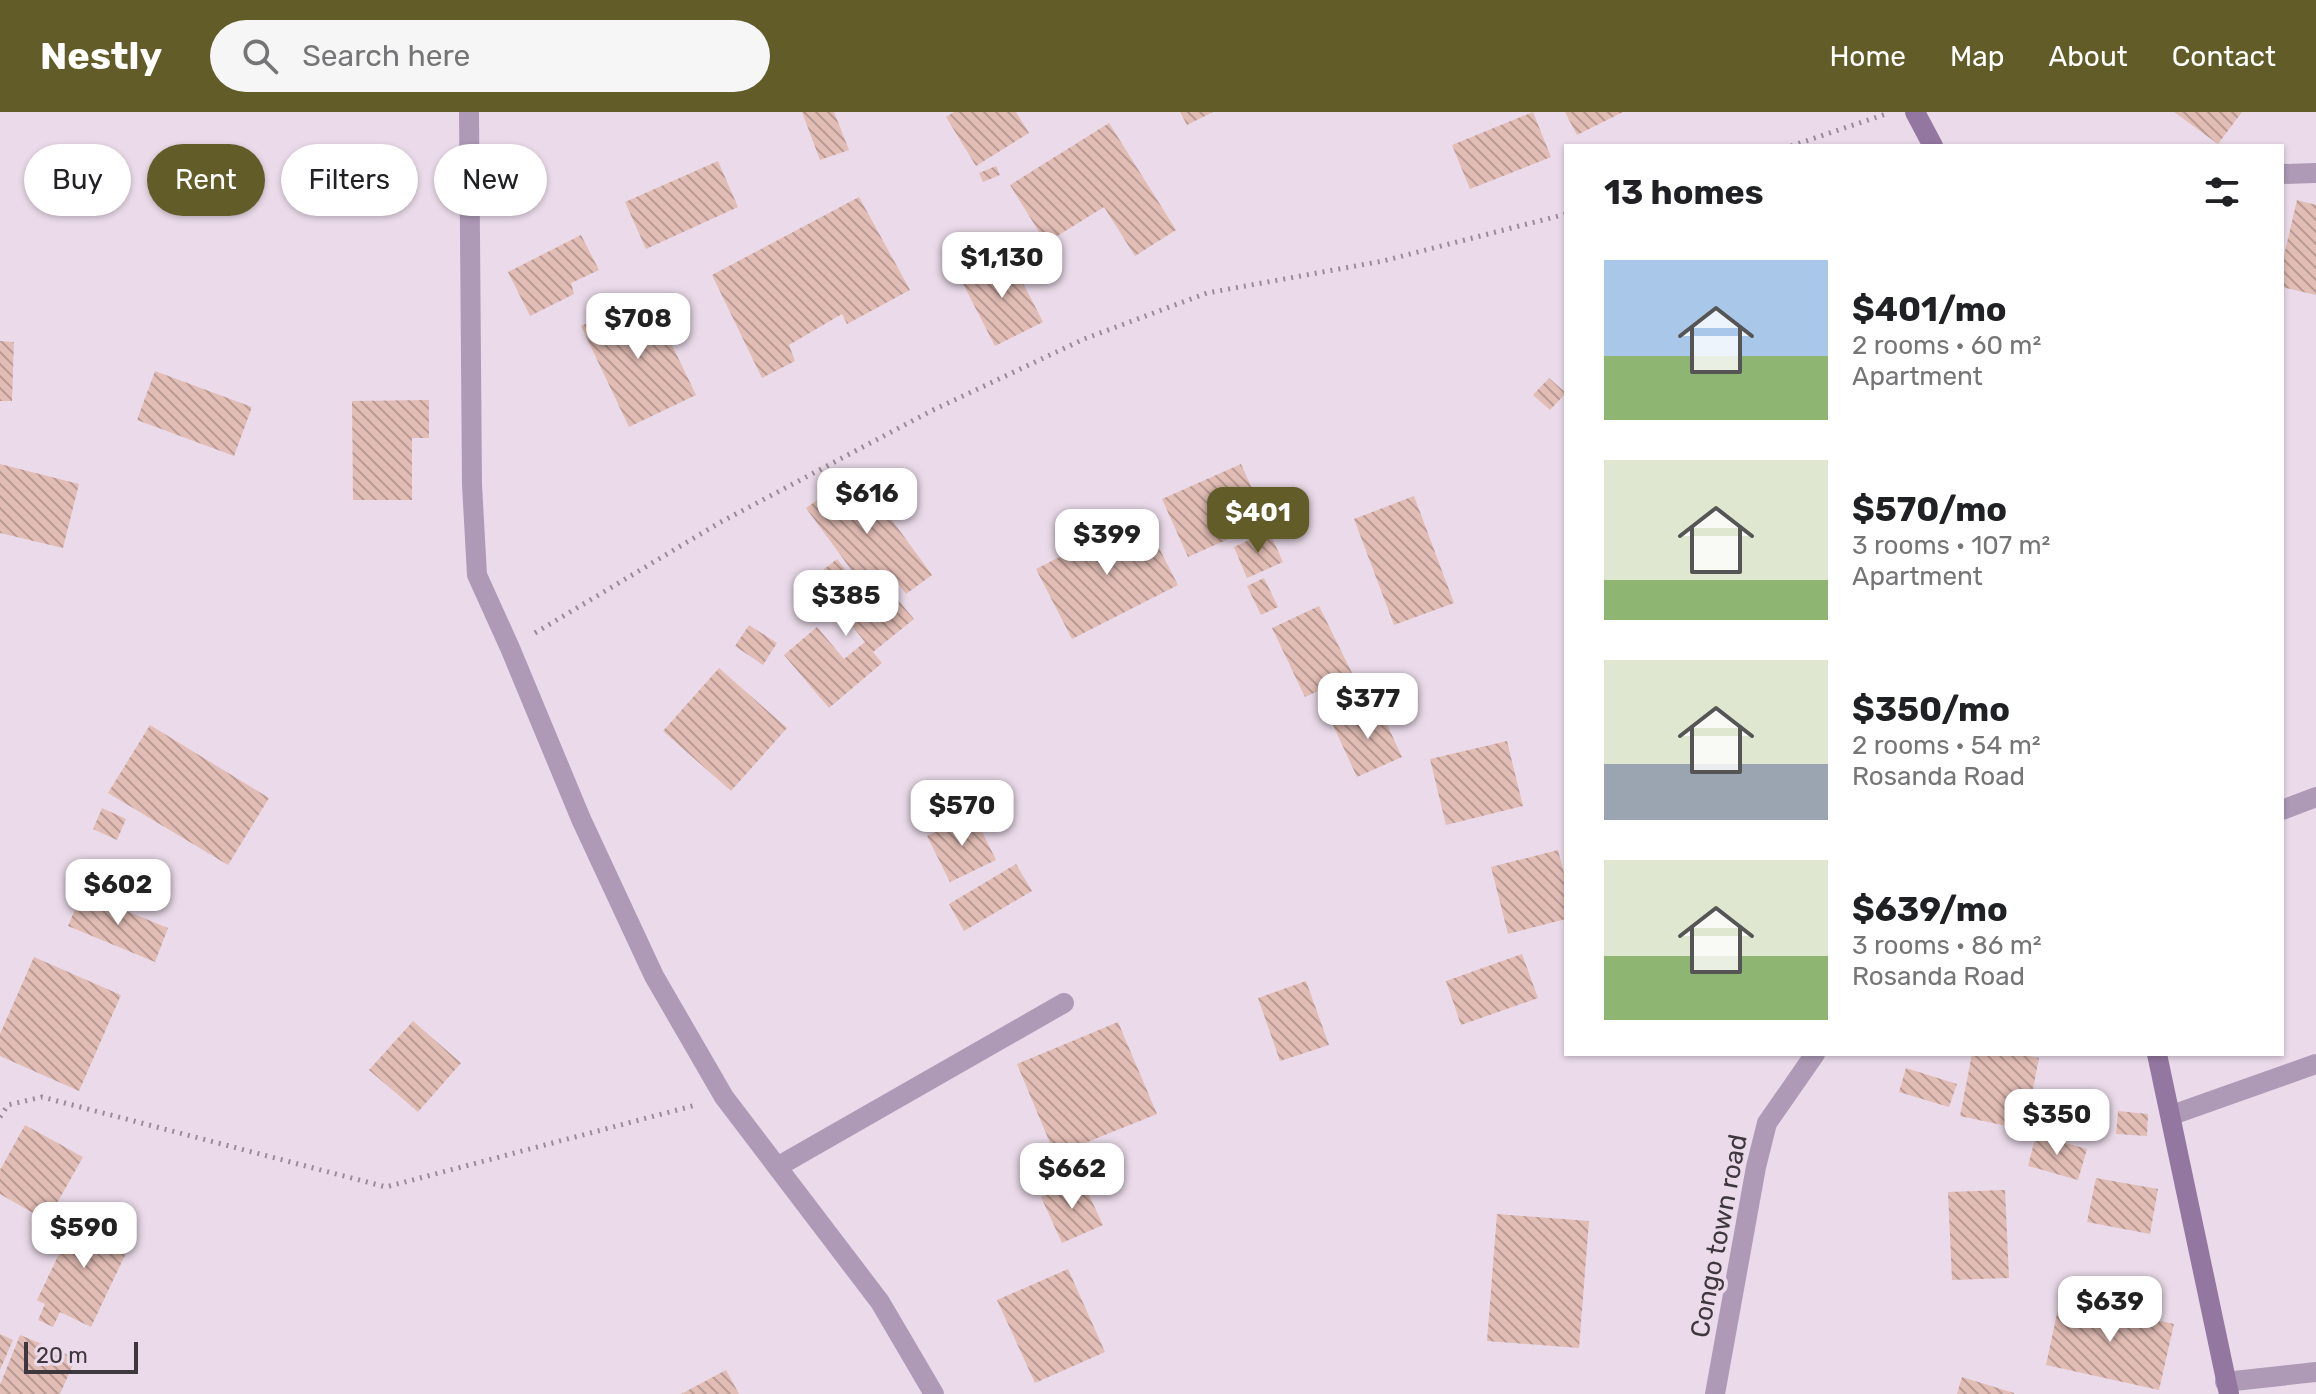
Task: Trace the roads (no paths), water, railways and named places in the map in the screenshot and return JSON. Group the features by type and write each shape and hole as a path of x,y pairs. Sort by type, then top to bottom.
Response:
{"main road":[{"path":"1915,112 1932,144"},
{"path":"2157,1056 2227,1388"}],"street":[{"path":"469,112 472,485 477,575 581,819 654,976 724,1097 880,1302 934,1394"},
{"path":"2284,174 2316,173"},
{"path":"2284,809 2316,797"},
{"path":"777,1167 1064,1003"},
{"name":"Congo town road","path":"1715,1394 1756,1167 1767,1123 1814,1056"},
{"path":"2172,1115 2316,1064"},
{"path":"2227,1388 2316,1372"}]}
